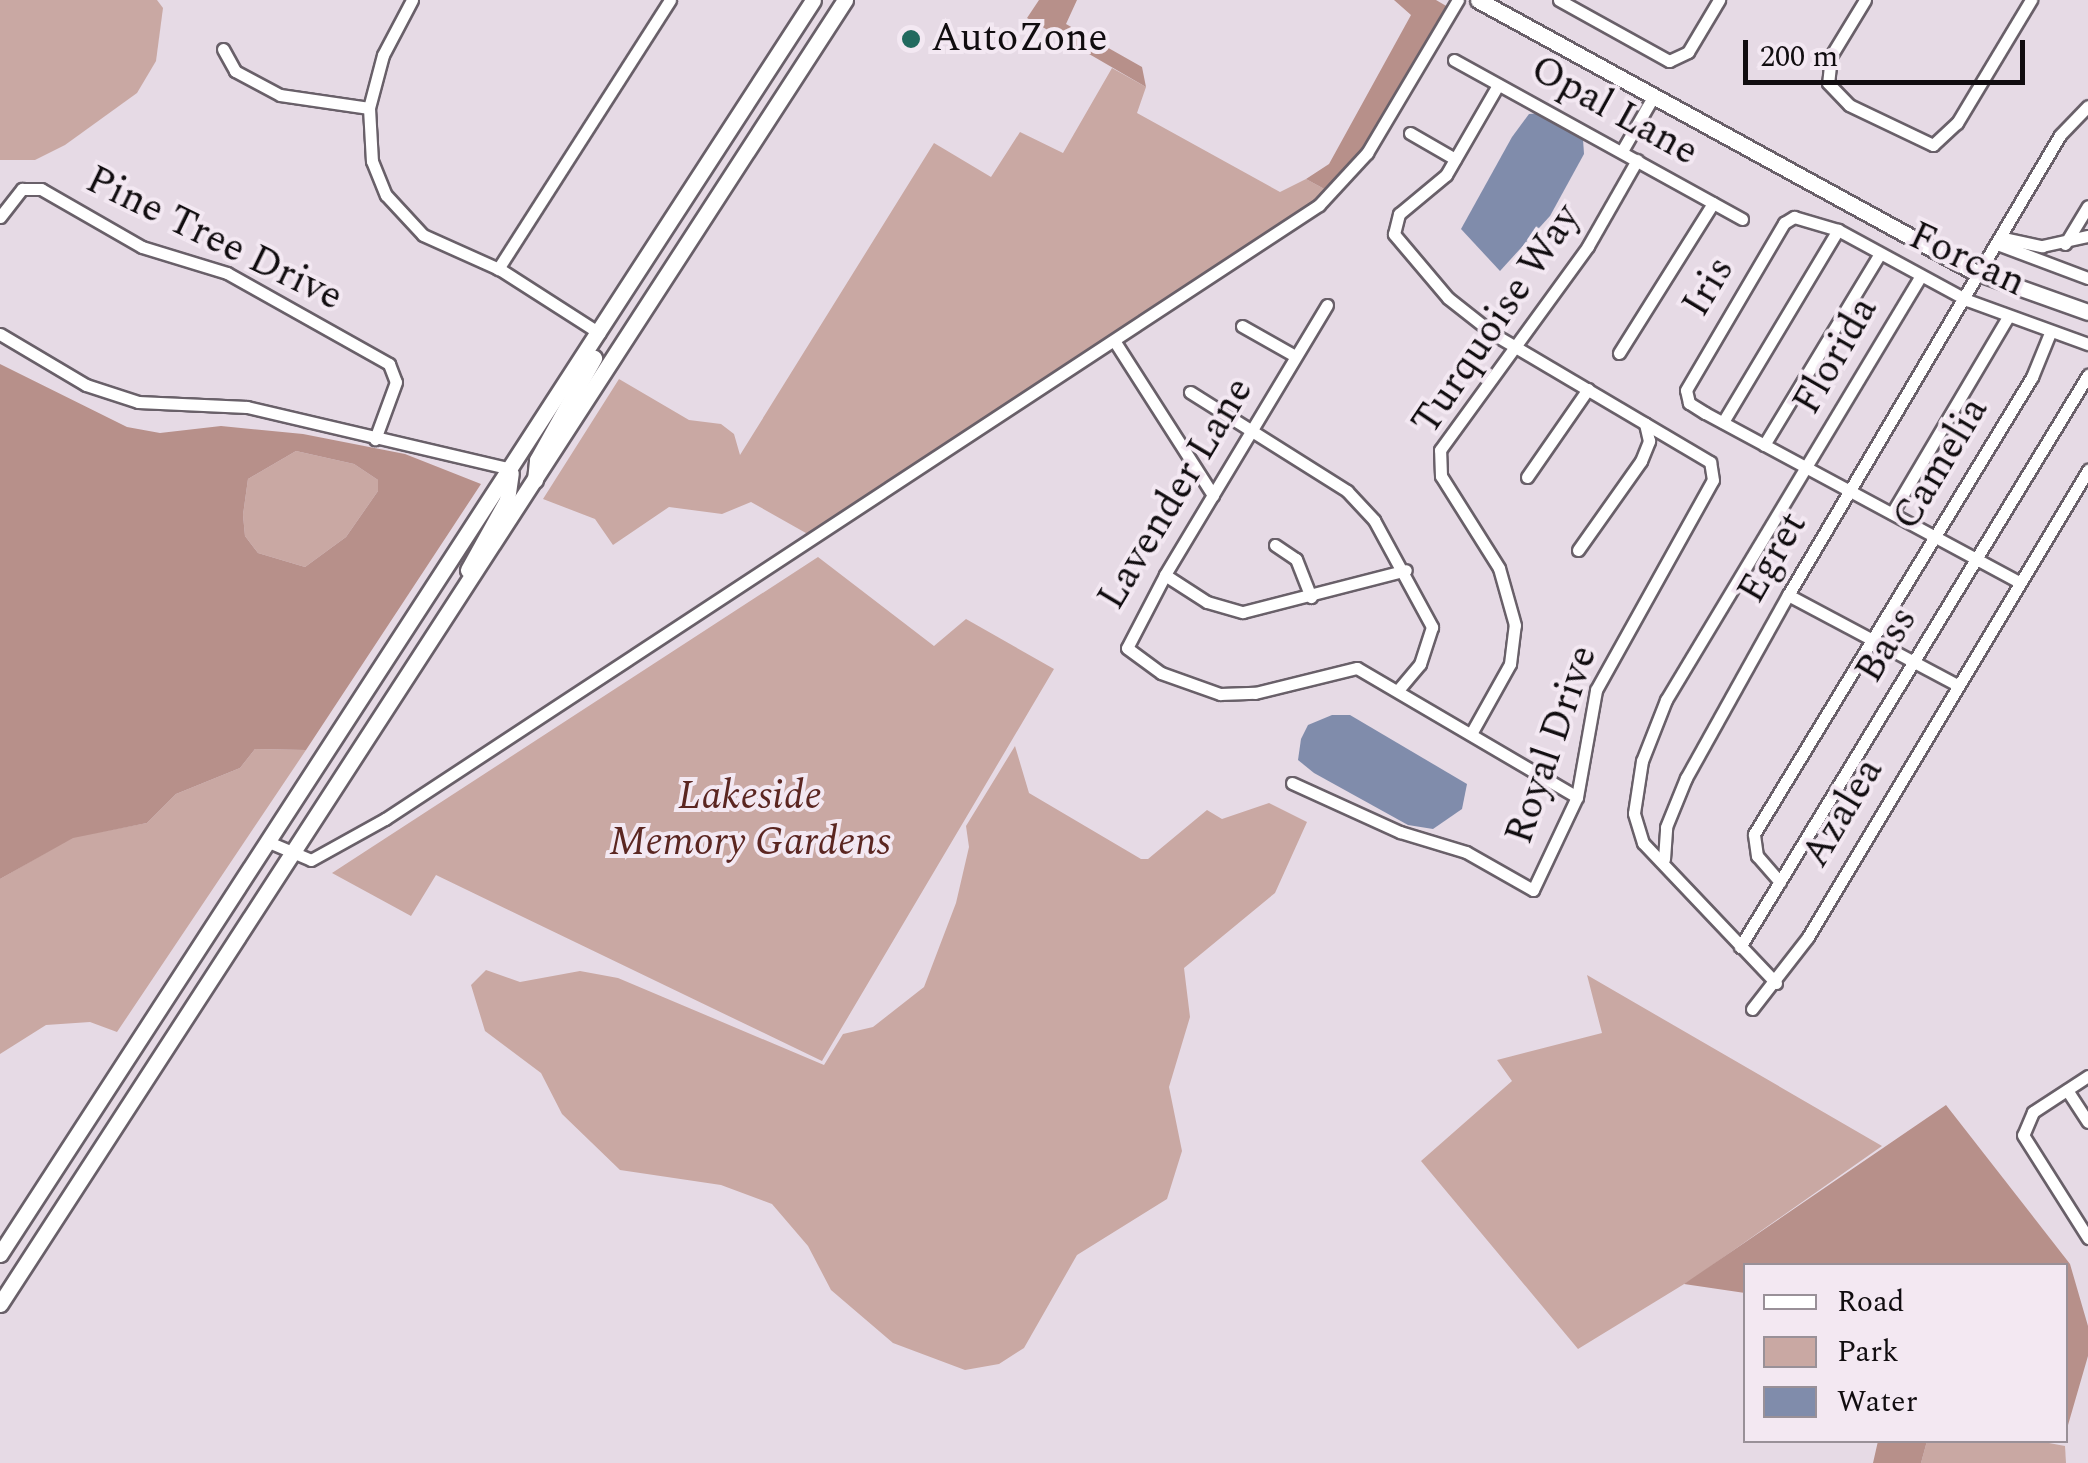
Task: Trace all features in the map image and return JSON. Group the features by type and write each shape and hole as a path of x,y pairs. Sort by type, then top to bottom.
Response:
{"main road":[{"path":"0,1254 272,843 812,0"},
{"path":"0,1304 296,856 845,0"},
{"path":"1478,0 1982,275 2088,312"},
{"path":"534,484 537,460 631,296 636,275"},
{"path":"446,621 448,605 507,500 511,470"}],"street":[{"path":"412,0 383,55 368,108 372,161 401,214 438,244 498,269 599,332"},
{"path":"498,269 670,0"},
{"path":"272,843 296,856 324,856 400,810 1115,342 1332,194 1388,120 1458,0"},
{"path":"1559,0 1669,61 1688,52 1719,0"},
{"path":"1865,0 1831,56 1828,82 1849,105 1933,146 1957,123 2031,0"},
{"path":"222,49 235,71 280,95 368,108"},
{"name":"Opal Lane","path":"1454,60 1742,219"},
{"path":"1410,133 1455,159 1498,85"},
{"path":"1622,151 1653,97"},
{"name":"Egret","path":"1664,859 1666,827 1686,778 1788,595 1982,275 2060,135 2088,106"},
{"name":"Royal Drive","path":"1292,783 1400,832 1466,852 1534,890 1577,797 1596,690 1713,480 1710,462 1516,348 1441,291 1392,224 1437,186 1455,159"},
{"name":"Turquoise Way","path":"1472,732 1510,664 1515,624 1499,568 1441,476 1438,459 1596,234 1637,160"},
{"name":"Pine Tree Drive","path":"0,217 22,189 41,189 142,247 227,273 390,364 396,382 375,438"},
{"path":"1619,353 1713,203"},
{"path":"2065,244 2088,206"},
{"name":"Iris","path":"1723,422 1689,403 1686,390 1784,223 1802,216 1823,223"},
{"name":"Forcan","path":"1823,223 1967,300 2088,344"},
{"path":"1838,230 1723,422 2020,582"},
{"path":"2001,242 2065,244 2088,236"},
{"path":"2001,242 2088,278"},
{"path":"1764,445 1879,255"},
{"name":"Florida","path":"1776,983 1664,859 1643,844 1635,825 1646,747 1666,700 1920,277"},
{"name":"Lavender Lane","path":"1328,306 1164,574 1127,641 1131,654 1161,673 1201,690 1236,695 1352,668 1472,732 1577,797"},
{"path":"1892,513 2008,317"},
{"path":"1242,326 1296,356"},
{"name":"Camelia","path":"1780,882 1757,856 1754,834 2046,350 2050,333"},
{"path":"0,334 86,385 138,402 247,407 511,470"},
{"path":"1115,342 1213,495"},
{"name":"Bass","path":"1740,947 2088,375"},
{"path":"1528,478 1588,389"},
{"path":"1190,392 1348,491 1406,570 1432,627 1420,664 1397,691"},
{"path":"1578,550 1641,461 1649,442 1645,424"},
{"name":"Azalea","path":"1752,1009 1776,983 2088,470"},
{"path":"1275,545 1296,559 1311,596"},
{"path":"1164,574 1234,612 1406,570"},
{"path":"1788,595 1958,685"},
{"path":"2088,1076 2033,1112 2023,1135 2088,1238"},
{"path":"2067,1090 2088,1122"}],"green space":[{"path":"0,0 157,0 163,8 156,61 137,93 65,145 35,160 0,160"},
{"path":"1112,68 1146,87 1137,113 1280,192 1306,179 1328,191 813,537 751,502 722,514 669,507 613,545 595,519 543,499 619,379 689,420 721,424 734,434 740,455 934,143 991,177 1020,132 1063,153"},
{"path":"296,451 354,464 378,480 378,491 346,537 305,567 258,553 245,536 243,515 248,479"},
{"name":"Lakeside Memory Gardens","path":"818,557 934,646 966,619 1054,669 822,1061 436,875 411,916 332,873"},
{"path":"1015,746 1029,793 1141,859 1148,859 1207,810 1222,819 1269,803 1307,822 1275,893 1184,968 1190,1017 1169,1087 1182,1151 1167,1199 1077,1255 1024,1348 999,1364 965,1370 893,1343 831,1290 808,1246 772,1204 721,1185 620,1170 562,1114 541,1073 485,1031 471,985 486,970 520,982 580,971 618,978 824,1065 843,1034 873,1027 924,987 956,903 969,847 966,826"},
{"path":"255,749 306,750 117,1032 90,1022 46,1025 0,1054 0,879 73,837 147,823 176,794 240,768"},
{"path":"1587,975 1882,1146 1694,1278 1578,1349 1421,1161 1512,1081 1497,1060 1602,1033"},
{"path":"1926,1443 2049,1443 2065,1446 2066,1463 1921,1463"}],"shaded area":[{"path":"1039,0 1077,0 1066,24 1142,67 1146,87 1027,18"},
{"path":"1394,0 1436,0 1448,7 1363,150 1328,191 1306,179 1329,164 1411,15"},
{"path":"0,364 127,427 160,433 221,426 303,434 405,454 481,484 306,750 255,749 240,768 176,794 147,823 73,838 0,879","holes":["296,451 354,464 378,480 378,491 346,537 305,567 258,553 245,536 243,515 248,479"]},
{"path":"1946,1105 2070,1264 2088,1326 2088,1356 2068,1425 2068,1263 1743,1263 1743,1293 1684,1284"},
{"path":"1877,1443 1926,1443 1921,1463 1873,1463"}],"water":[{"path":"1543,113 1583,139 1584,154 1550,216 1500,271 1461,229 1512,137 1529,114"},
{"path":"1332,715 1350,715 1467,784 1462,809 1433,829 1408,825 1314,773 1298,760 1301,739 1308,725"}],"place":[{"name":"AutoZone","path":"911,39"}]}
